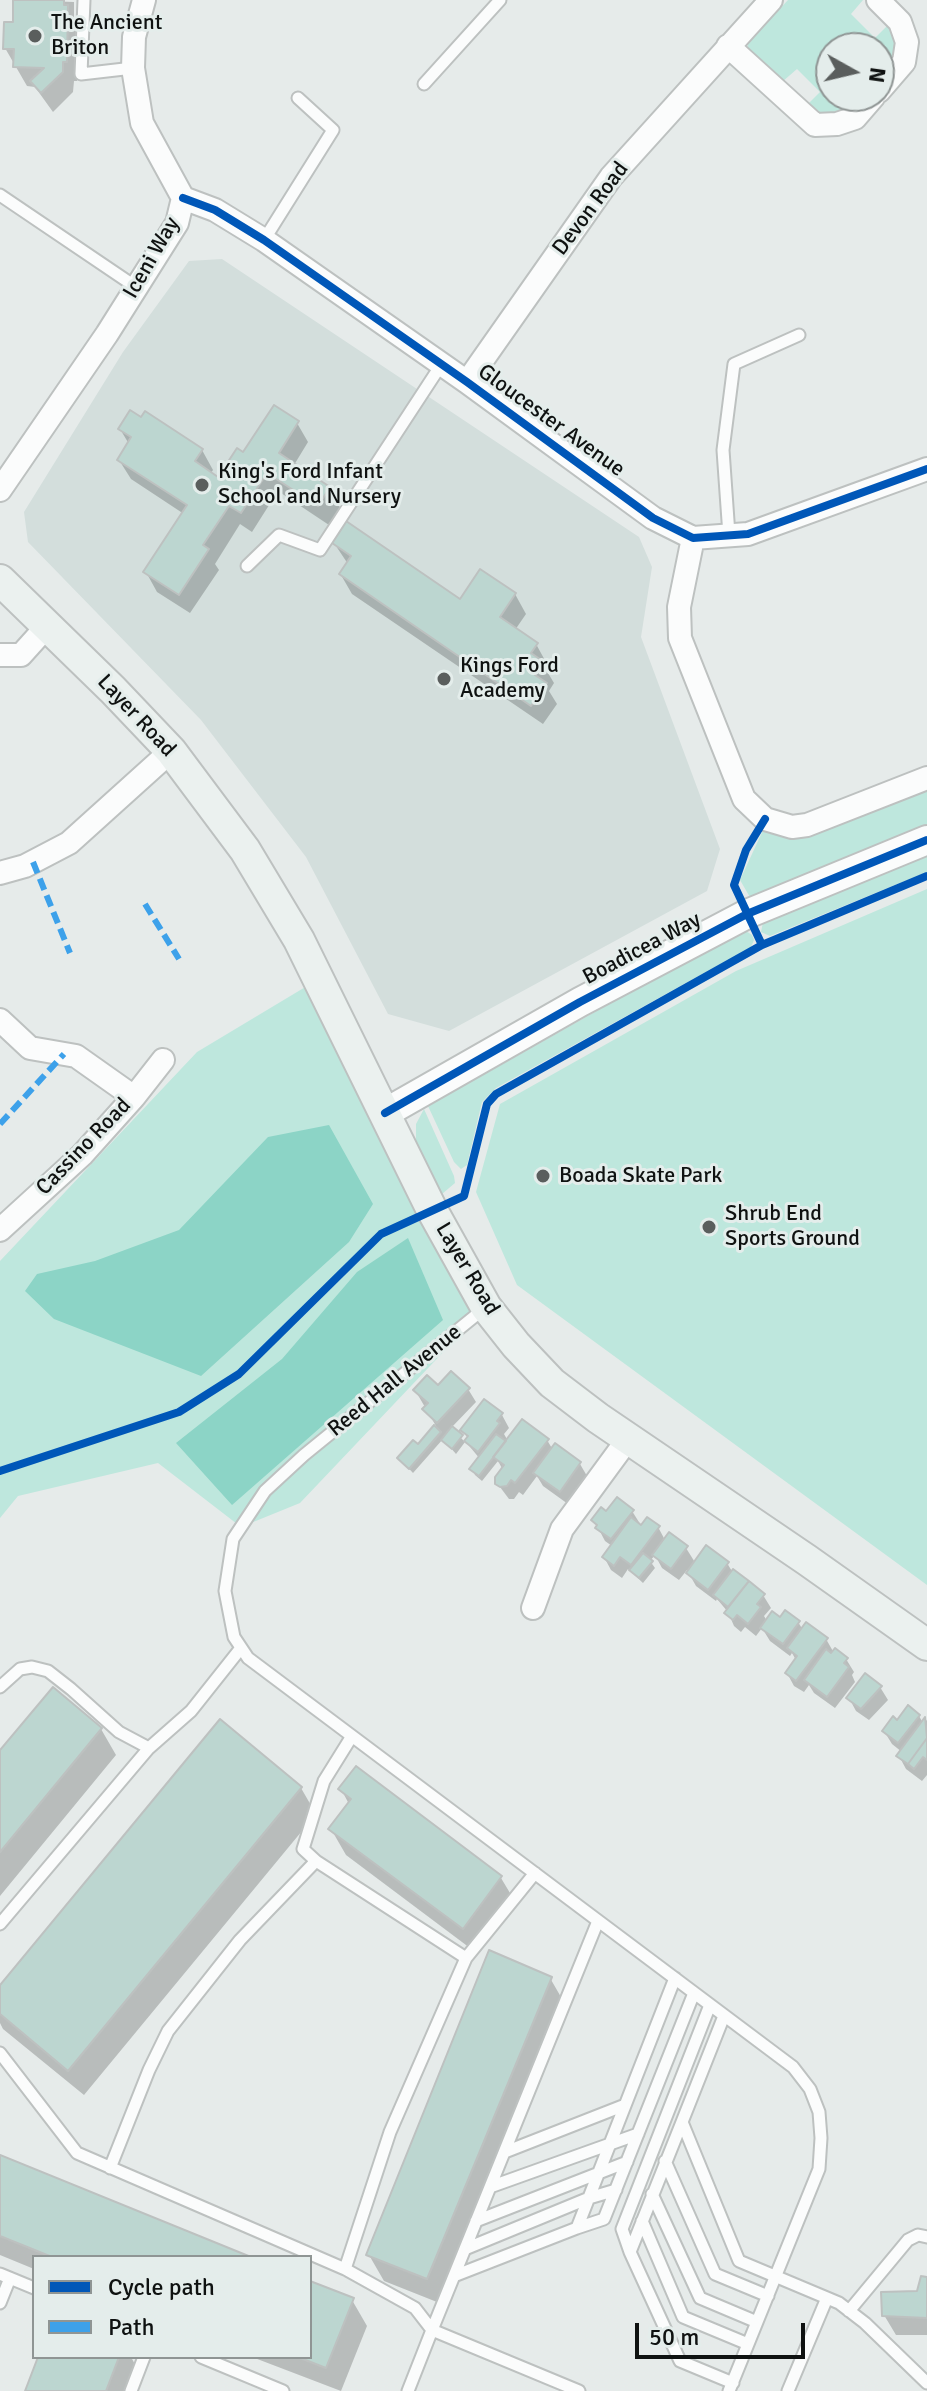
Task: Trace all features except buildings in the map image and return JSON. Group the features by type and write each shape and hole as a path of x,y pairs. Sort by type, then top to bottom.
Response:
{"main road":[{"name":"Layer Road","path":"0,580 171,751 245,850 299,940 432,1210 486,1307 516,1345 552,1383 628,1439 927,1645"}],"street":[{"name":"Iceni Way","path":"0,490 177,223 183,198 142,123 133,68 134,37 144,0"},
{"name":"Devon Road","path":"467,382 611,177 771,0"},
{"path":"878,0 900,22 907,42 904,62 895,72"},
{"path":"728,46 815,125 837,124 855,118 860,112"},
{"name":"Gloucester Avenue","path":"183,198 215,210 264,240 467,382 653,518 693,538"},
{"path":"927,469 748,534 693,538 679,607 680,638 744,799 765,819 792,827 807,825 927,778"},
{"path":"0,655 21,655 48,625"},
{"path":"0,873 25,866 69,843 171,751"},
{"name":"Boadicea Way","path":"385,1113 580,1002 747,914 927,840"},
{"path":"0,1020 30,1048 76,1056 134,1097"},
{"name":"Cassino Road","path":"0,1230 82,1155 163,1060"},
{"path":"533,1608 562,1529 628,1439"}],"lane":[{"path":"84,0 81,74 133,68"},
{"path":"424,84 500,0"},
{"path":"264,240 333,130 298,98"},
{"path":"0,195 136,287"},
{"path":"729,535 723,450 734,364 799,335"},
{"path":"247,566 279,535 320,550 441,365"},
{"name":"Reed Hall Avenue","path":"241,1648 234,1637 225,1591 233,1539 265,1491 304,1455 486,1307"},
{"path":"0,1924 149,1748 191,1711 241,1648 248,1658 793,2067 810,2089 819,2112 819,2169 731,2387 680,2361 622,2229 710,2005"},
{"path":"0,1687 20,1669 32,1667 48,1671 119,1732 149,1748"},
{"path":"352,1736 324,1781 303,1849 316,1861 466,1958"},
{"path":"110,2168 168,2031 240,1940 316,1861"},
{"path":"345,2269 390,2132 466,1958 535,1873"},
{"path":"408,2391 598,1921"},
{"path":"577,2228 675,1978"},
{"path":"454,2276 604,2219 694,1993"},
{"path":"630,2252 724,2016"},
{"path":"0,2053 77,2153 345,2269 415,2308 432,2330 548,2385 579,2391"},
{"path":"505,2152 625,2105"},
{"path":"682,2122 739,2261 827,2298 849,2311 927,2383"},
{"path":"490,2187 638,2134"},
{"path":"657,2142 715,2274 768,2296"},
{"path":"476,2221 627,2162"},
{"path":"643,2175 700,2298 757,2322"},
{"path":"465,2249 616,2190"},
{"path":"633,2202 683,2317 748,2344"},
{"path":"849,2311 908,2240 918,2235 927,2237"},
{"path":"0,2303 5,2276 32,2287"},
{"path":"788,2391 827,2298"},
{"path":"131,2391 143,2359"},
{"path":"206,2359 283,2391"}],"shaded area":[{"name":"Kings Ford Academy","path":"222,259 639,537 652,567 641,637 720,849 707,891 449,1031 388,1014 306,857 201,720 28,542 24,512 123,352 189,261"}],"green space":[{"path":"788,0 863,0 851,14 869,32 815,32 815,87 797,69 782,82 747,52 748,43"},
{"path":"891,22 901,46 895,57 895,32 881,32"},
{"path":"815,97 815,112 842,112 830,119 804,108"},
{"path":"927,787 927,826 751,899 740,880 764,828"},
{"path":"927,852 927,872 770,936 761,932 763,922"},
{"name":"Shrub End Sports Ground","path":"927,889 927,1585 517,1285 476,1192 500,1104 736,971"},
{"path":"746,931 754,940 751,947 496,1088 482,1102 467,1165 461,1169 454,1162 428,1106 696,955"},
{"path":"307,986 486,1307 300,1503 241,1527 158,1463 18,1496 0,1518 0,1261 197,1052"},
{"path":"424,1109 454,1176 455,1183 442,1194 416,1142 416,1124"},
{"path":"329,1125 373,1204 349,1242 201,1376 54,1319 25,1291 37,1274 95,1261 179,1230 268,1137"},
{"path":"408,1238 443,1320 232,1505 176,1443 282,1359 357,1272"}],"marked path":[{"path":"33,862 70,953"},
{"path":"145,904 179,959"},
{"path":"0,1124 64,1054"}],"cycle path":[{"path":"183,198 215,210 264,240 467,382 653,518 693,538 748,534 927,469"},
{"path":"762,945 734,885 746,850 765,819"},
{"path":"385,1113 580,1002 747,914 927,840"},
{"path":"0,1471 179,1412 239,1374 381,1234 464,1196 487,1104 496,1094 762,945 927,876"}],"place":[{"name":"The Ancient Briton","path":"35,36"},
{"name":"King's Ford Infant School and Nursery","path":"202,485"},
{"name":"Kings Ford Academy","path":"444,679"},
{"name":"Boada Skate Park","path":"543,1176"},
{"name":"Shrub End Sports Ground","path":"709,1227"}]}
